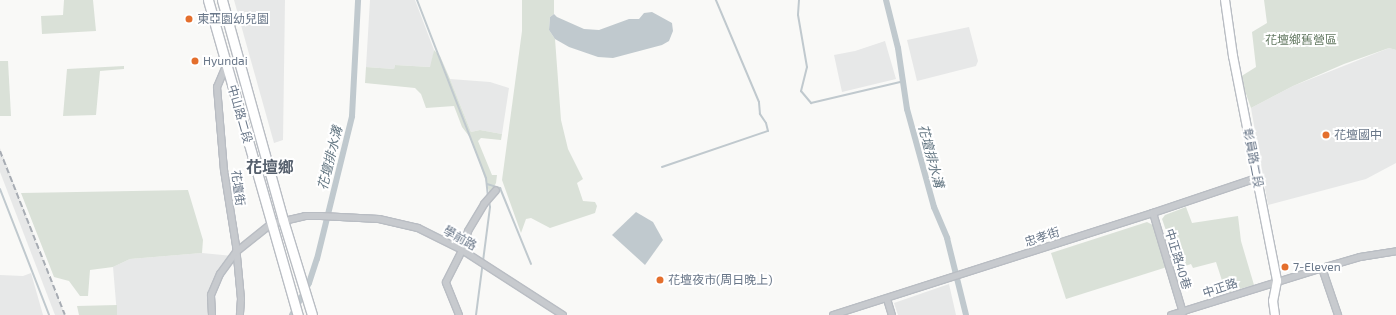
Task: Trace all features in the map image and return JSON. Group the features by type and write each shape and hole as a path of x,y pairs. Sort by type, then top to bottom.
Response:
{"main road":[{"name":"中山路二段","path":"208,0 298,315"},
{"name":"中山路二段","path":"222,0 283,220 312,315"},
{"name":"彰員路二段","path":"1225,0 1233,56 1277,281 1273,301 1275,315"}],"street":[{"name":"花壇街","path":"226,66 217,87 224,170 241,299 240,315"},
{"name":"忠孝街","path":"832,315 887,299 1257,178"},
{"path":"459,315 446,282 462,250 468,231 484,204 496,190"},
{"name":"中正路40巷","path":"1153,213 1183,313"},
{"name":"學前路","path":"283,220 306,216 334,216 379,219 418,228 462,250 563,315"},
{"path":"212,315 211,295 220,274 236,252 271,224 283,220"},
{"name":"中正路","path":"1171,315 1183,313 1277,281 1360,257 1396,251"},
{"path":"1322,268 1338,315"},
{"path":"887,299 892,315"}],"shaded area":[{"path":"234,0 285,0 283,140 274,143"},
{"path":"370,0 415,0 434,50 431,67 395,65 394,69 366,67"},
{"path":"652,12 672,23 673,31 669,41 662,45 613,58 598,57 569,47 555,39 549,30 550,17 554,14 557,17 584,29 599,30 629,19 639,19 644,13"},
{"path":"969,27 978,61 976,66 917,81 907,40"},
{"path":"885,41 896,79 842,92 834,55 855,51"},
{"name":"花壇國中","path":"1389,48 1396,50 1396,163 1366,179 1268,205 1251,108 1293,86"},
{"path":"450,79 490,82 509,88 502,134 480,130 471,132"},
{"path":"0,148 65,315 55,315 0,172"},
{"path":"636,212 653,222 663,240 645,265 612,235"},
{"path":"202,253 233,256 214,292 210,315 117,315 113,267 130,259"},
{"path":"31,273 43,315 0,315 0,275 23,276"},
{"path":"949,284 956,315 898,315 894,303"}],"green space":[{"path":"64,0 93,0 96,31 42,34 41,16 63,15"},
{"path":"522,0 554,0 554,14 550,17 549,30 555,39 561,120 568,149 583,179 577,183 583,201 595,202 597,206 595,213 550,228 531,218 526,219 521,233 502,180 522,31"},
{"name":"花壇鄉舊營區","path":"1264,0 1396,0 1396,50 1389,48 1344,64 1293,86 1251,108 1240,77 1256,67 1252,32 1267,23"},
{"path":"434,50 440,56 471,132 480,130 502,134 501,140 481,138 478,141 492,175 497,175 496,183 490,194 472,140 462,127 454,106 426,108 421,94 415,88 365,83 366,67 394,69 395,65 430,67"},
{"path":"0,61 8,61 11,116 0,116"},
{"path":"124,66 124,69 100,71 96,115 63,116 67,69"},
{"path":"188,190 203,240 202,253 130,259 113,267 90,270 88,296 80,296 69,281 54,277 21,193"},
{"path":"1186,207 1192,223 1238,216 1241,241 1254,285 1226,293 1216,262 1193,268 1191,264 1179,268 1162,219 1165,215"},
{"path":"1147,222 1155,226 1167,267 1066,299 1051,253"},
{"path":"117,305 117,315 79,315 77,306"}],"waterway":[{"name":"花壇排水溝","path":"292,315 309,283 317,259 352,116 358,0"},
{"path":"417,0 486,178 488,197"},
{"path":"662,167 768,131 766,123 760,114 759,102 716,0"},
{"path":"799,0 798,15 807,67 801,91 811,103 904,81"},
{"name":"花壇排水溝","path":"886,0 898,48 907,109 934,207 947,238 966,315"},
{"path":"487,184 500,188 531,264"},
{"path":"0,189 49,315"},
{"path":"476,315 490,207 489,201"}],"railway":[{"path":"0,151 65,315"}],"place":[{"name":"東亞園幼兒園","path":"189,19"},
{"name":"Hyundai","path":"195,61"},
{"name":"花壇國中","path":"1326,135"},
{"name":"7-Eleven","path":"1285,267"},
{"name":"花壇夜市(周日晚上)","path":"660,280"}],"district":[{"name":"花壇鄉","path":"270,167"}]}
